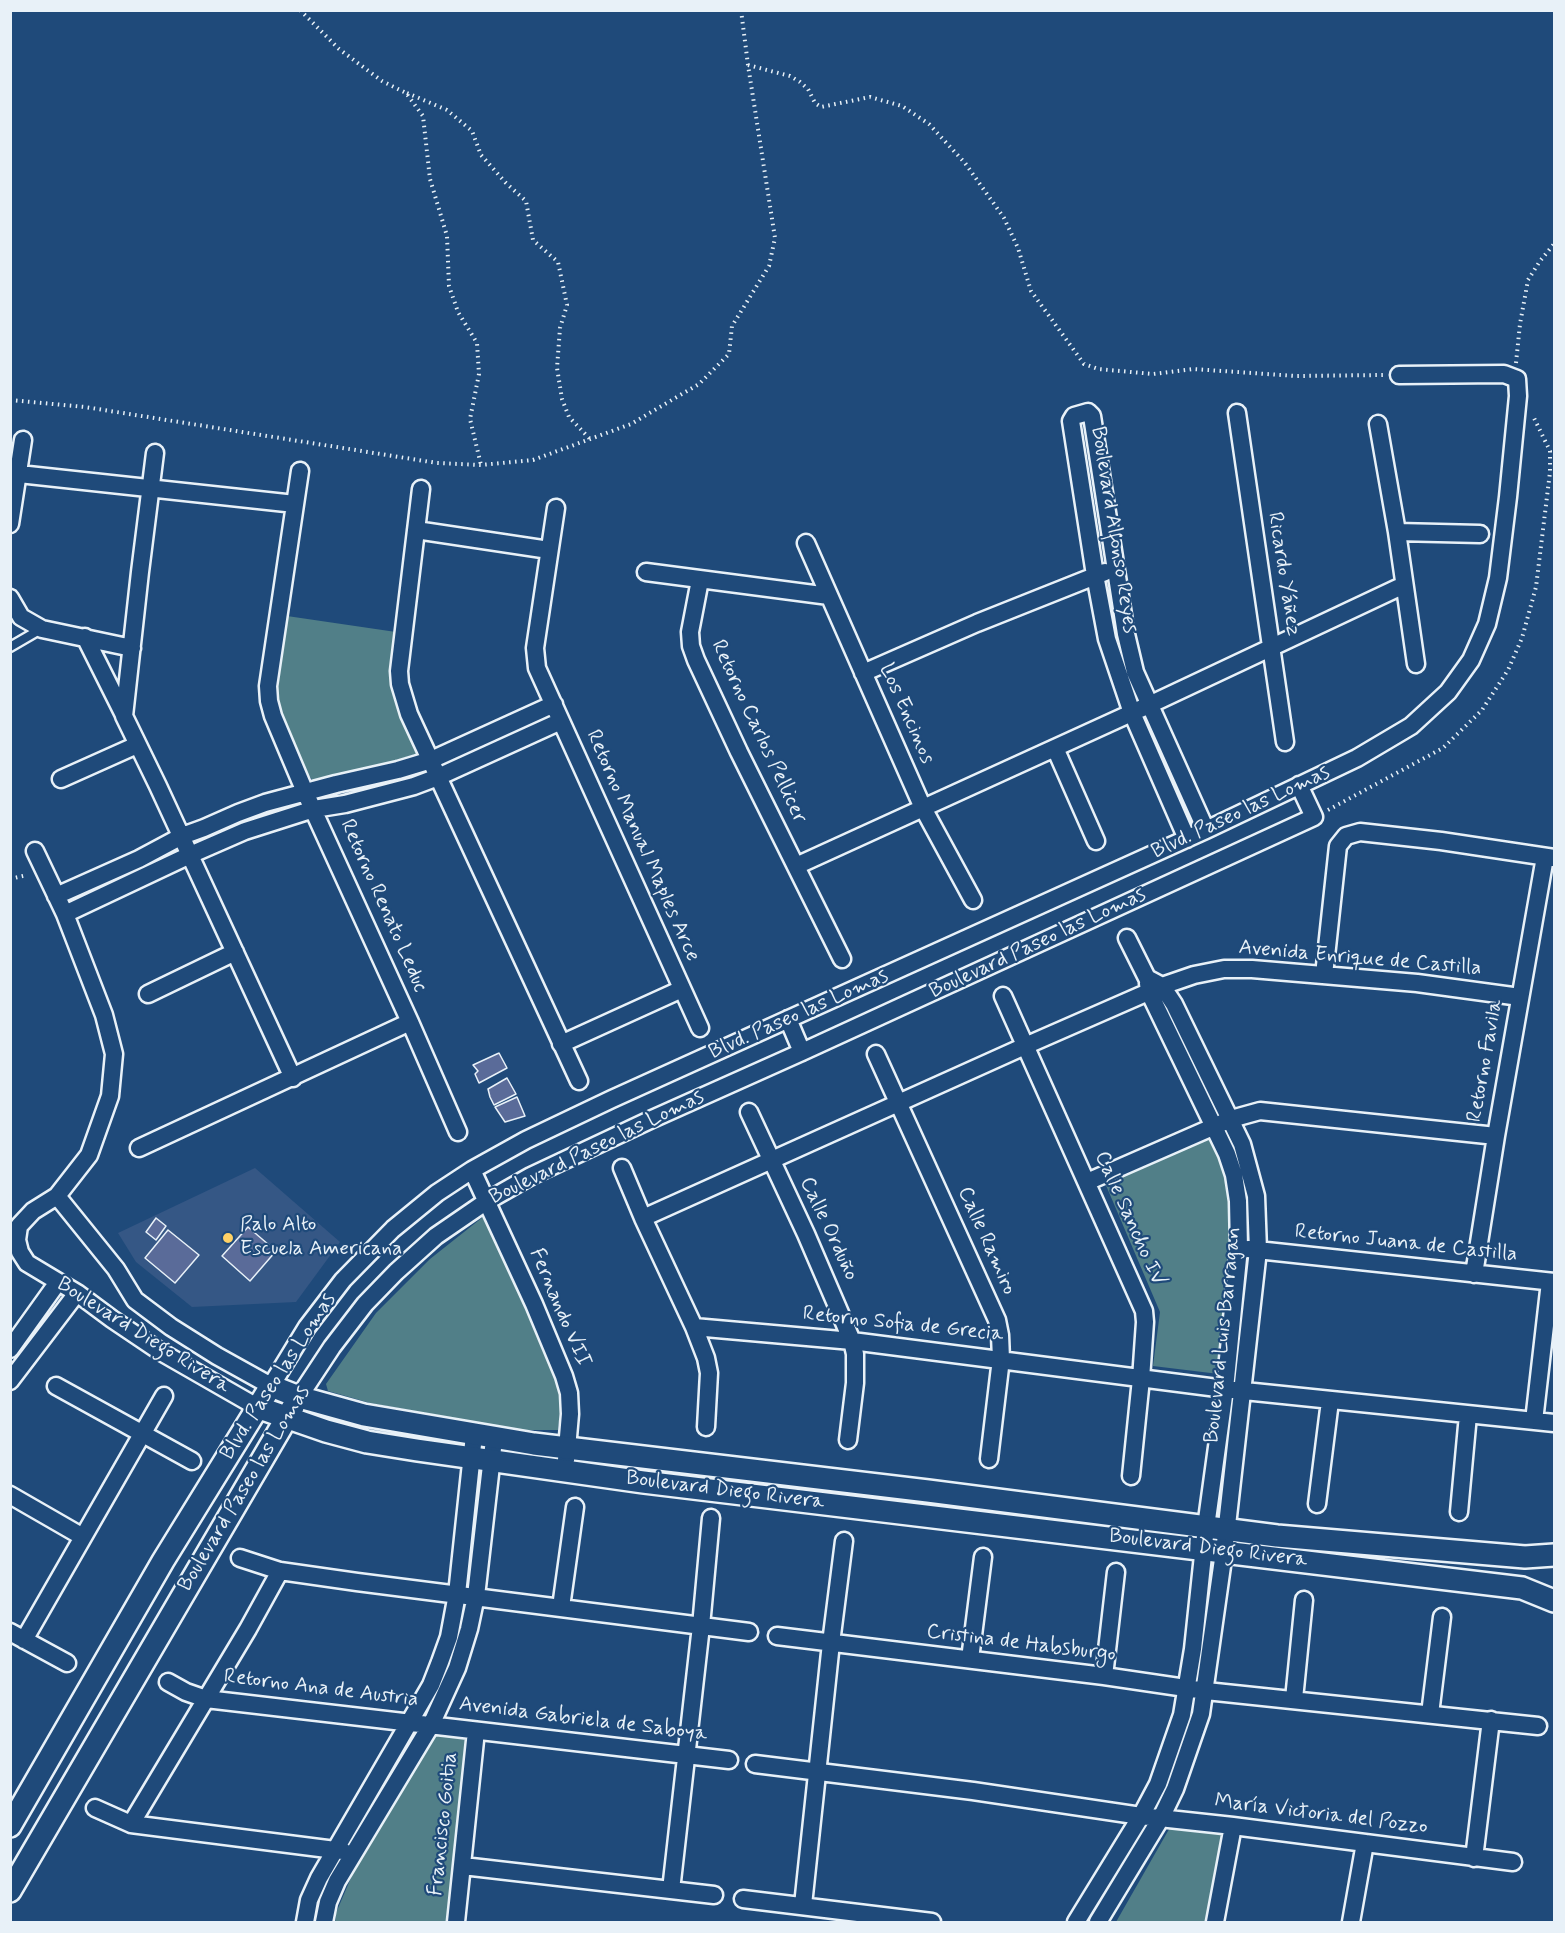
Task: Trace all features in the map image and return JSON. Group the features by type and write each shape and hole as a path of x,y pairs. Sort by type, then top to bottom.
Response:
{"street":[{"path":"1399,375 1504,374 1517,379"},
{"name":"Blvd. Paseo las Lomas","path":"10,1826 162,1561 307,1327 343,1280 393,1229 437,1193 472,1170 526,1140 612,1099 1206,830 1357,758 1411,726 1448,692 1471,660 1487,624 1498,578 1516,418 1517,379"},
{"name":"Boulevard Alfonso Reyes","path":"1187,838 1132,713 1107,639 1071,421 1074,416 1088,412 1092,416 1128,644 1136,672 1206,830"},
{"name":"Ricardo Yáñez","path":"1237,413 1285,742"},
{"path":"1378,424 1397,532 1416,664"},
{"path":"10,524 23,440"},
{"path":"124,716 155,453"},
{"name":"Retorno Renato Leduc","path":"300,471 268,686 268,701 305,792 458,1132"},
{"path":"19,474 295,504"},
{"path":"421,489 399,671 400,684 409,714 579,1082"},
{"name":"Retorno Manual Maples Arce","path":"556,508 536,658 537,668 700,1028"},
{"path":"417,530 549,550"},
{"path":"1397,532 1480,534"},
{"name":"Los Encinos","path":"806,543 923,808 974,900"},
{"path":"863,674 977,623 1115,568"},
{"path":"646,572 829,596"},
{"name":"Retorno Carlos Pellicer","path":"700,580 690,632 691,646 739,752 842,959"},
{"path":"796,866 1132,713 1404,585"},
{"path":"10,598 21,617 42,629 132,648"},
{"path":"85,638 182,836 293,1078"},
{"path":"56,896 139,859 182,836 265,803 388,773 431,760 554,704"},
{"path":"65,914 245,831 314,809 377,796 438,777 561,721"},
{"path":"1148,747 1165,738"},
{"path":"60,778 138,745"},
{"path":"1054,748 1096,841"},
{"path":"1168,792 1185,784"},
{"name":"Boulevard Paseo las Lomas","path":"10,1891 299,1397 352,1321 396,1272 436,1236 487,1201 540,1172 1314,817 1299,786"},
{"name":"Retorno Favila","path":"1324,975 1338,846 1346,836 1360,832 1550,857 1520,997 1474,1274"},
{"name":"Boulevard Diego Rivera","path":"35,851 65,914 104,1016 114,1054 110,1096 90,1155 57,1196 33,1211 19,1226 17,1240 20,1252 27,1263 77,1293 161,1352 257,1407 367,1442 565,1471 1521,1588 1554,1601"},
{"path":"139,859 146,876"},
{"path":"92,880 100,897"},
{"name":"Boulevard Diego Rivera","path":"1127,938 1153,985 1215,1126 1234,1175 1238,1202 1239,1248 1225,1389 1206,1527"},
{"path":"148,994 235,952"},
{"name":"Avenida Enrique de Castilla","path":"1153,985 1224,969 1252,969 1417,983 1520,997"},
{"path":"644,1218 1025,1046 1153,985"},
{"name":"Boulevard Luis Barragan","path":"1153,985 1174,1004 1231,1119 1242,1144 1256,1196 1258,1250 1227,1530 1214,1551"},
{"name":"Retorno Manual Maples Arce","path":"561,1044 682,989"},
{"name":"Calle Sancho IV","path":"1003,996 1144,1311 1141,1379 1131,1476"},
{"path":"788,1019 802,1052"},
{"name":"Retorno Renato Leduc","path":"139,1148 410,1022"},
{"name":"Calle Ramiro","path":"876,1054 997,1320 1001,1359 989,1459"},
{"path":"1087,1182 1231,1119 1260,1111 1496,1136"},
{"name":"Calle Orduño","path":"749,1112 806,1234 852,1341 855,1354 855,1383 848,1440"},
{"path":"622,1168 706,1358 709,1373 706,1427"},
{"name":"Fernando VII","path":"472,1170 534,1304 564,1376 569,1393 568,1449 565,1471"},
{"name":"Boulevard Diego Rivera","path":"57,1196 116,1269 135,1300 180,1333 271,1386 299,1397 363,1415 568,1449 1227,1530 1525,1557 1554,1555"},
{"name":"Retorno Juana de Castilla","path":"1239,1248 1552,1282 1534,1421"},
{"path":"34,1350 14,1343 58,1282"},
{"path":"10,1381 77,1293"},
{"name":"Retorno Sofia de Grecia","path":"694,1327 852,1341 1242,1390"},
{"path":"56,1386 192,1461"},
{"path":"1242,1390 1554,1423"},
{"path":"67,1663 17,1636 84,1537 164,1396"},
{"path":"1317,1504 1330,1401"},
{"path":"1459,1512 1468,1415"},
{"path":"1220,1430 1237,1432"},
{"path":"324,1923 328,1902 354,1853 431,1725 457,1668 470,1629 476,1596 484,1436"},
{"path":"305,1923 309,1900 334,1850 431,1685 440,1662 449,1637 482,1459"},
{"path":"1213,1477 1232,1479"},
{"path":"869,1509 872,1485"},
{"path":"10,1496 84,1537"},
{"path":"561,1607 575,1507"},
{"path":"671,1890 711,1518"},
{"path":"1098,1923 1161,1818 1190,1748 1201,1714 1218,1602 1214,1551 1206,1527"},
{"path":"803,1905 844,1541"},
{"path":"1076,1923 1141,1816 1158,1784 1171,1751 1188,1689 1199,1600 1214,1551"},
{"path":"970,1659 982,1557"},
{"path":"1521,1588 1525,1557"},
{"path":"240,1558 280,1571 749,1632"},
{"name":"Retorno Ana de Austria","path":"131,1824 280,1571"},
{"path":"1104,1676 1116,1572"},
{"path":"1199,1600 1218,1602"},
{"path":"1294,1700 1304,1600"},
{"path":"1430,1714 1442,1617"},
{"name":"Cristina de Habsburgo","path":"777,1636 1104,1676 1206,1691"},
{"path":"1193,1649 1212,1652"},
{"name":"Retorno Ana de Austria","path":"168,1682 206,1699 431,1725"},
{"path":"1206,1691 1538,1726"},
{"path":"1474,1858 1491,1720"},
{"name":"Avenida Gabriela de Saboya","path":"431,1725 729,1760"},
{"name":"Francisco Goitia","path":"456,1923 476,1731"},
{"path":"755,1764 1161,1818"},
{"path":"40,1776 67,1791"},
{"path":"94,1808 131,1824 354,1853"},
{"name":"María Victoria del Pozzo","path":"1161,1818 1513,1862"},
{"path":"1215,1923 1233,1826"},
{"path":"1351,1923 1365,1843"},
{"path":"463,1866 714,1894"},
{"path":"743,1899 932,1923"}],"lane":[{"path":"10,647 42,629"}],"path":[{"path":"300,10 339,49 382,81 447,110 472,131 481,155 526,201 533,240 558,262 567,305 560,328 557,368 562,399 569,417 590,439"},
{"path":"10,400 85,407 437,463 481,465 533,460 631,424 699,384 729,354 732,326 769,266 775,238 741,10"},
{"path":"748,65 790,76 808,89 815,104 821,107 870,97 902,106 928,124 965,163 1004,218 1018,249 1031,291 1084,364 1098,369 1153,374 1193,369 1296,376 1399,375"},
{"path":"406,93 423,116 430,179 447,236 449,286 458,312 477,343 479,374 470,419 481,465"},
{"path":"1517,379 1516,352 1528,280 1554,244"}],"shaded area":[{"name":"Palo Alto Escuela Americana","path":"255,1168 340,1242 296,1302 192,1307 136,1262 118,1233"}],"green space":[{"path":"287,616 396,632 390,682 420,745 416,754 378,766 313,781 303,767 274,698"},
{"path":"1216,1134 1232,1174 1232,1265 1219,1374 1153,1366 1160,1312 1105,1183"},
{"path":"488,1213 563,1388 558,1430 520,1430 370,1403 328,1391 326,1384 376,1313 430,1259"},
{"path":"438,1730 468,1734 450,1922 335,1922 336,1913 356,1866"},
{"path":"1172,1824 1228,1831 1211,1922 1116,1922"}],"building":[{"path":"499,1053 507,1068 479,1083 475,1074 478,1071 473,1065"},
{"path":"507,1078 516,1094 494,1105 488,1089"},
{"path":"517,1097 525,1116 505,1122 495,1107"},
{"path":"156,1218 166,1226 156,1240 146,1232"},
{"path":"248,1227 276,1251 250,1281 222,1256"},
{"path":"168,1230 199,1255 175,1283 145,1258"}],"place":[{"name":"Palo Alto Escuela Americana","path":"228,1238"}]}
